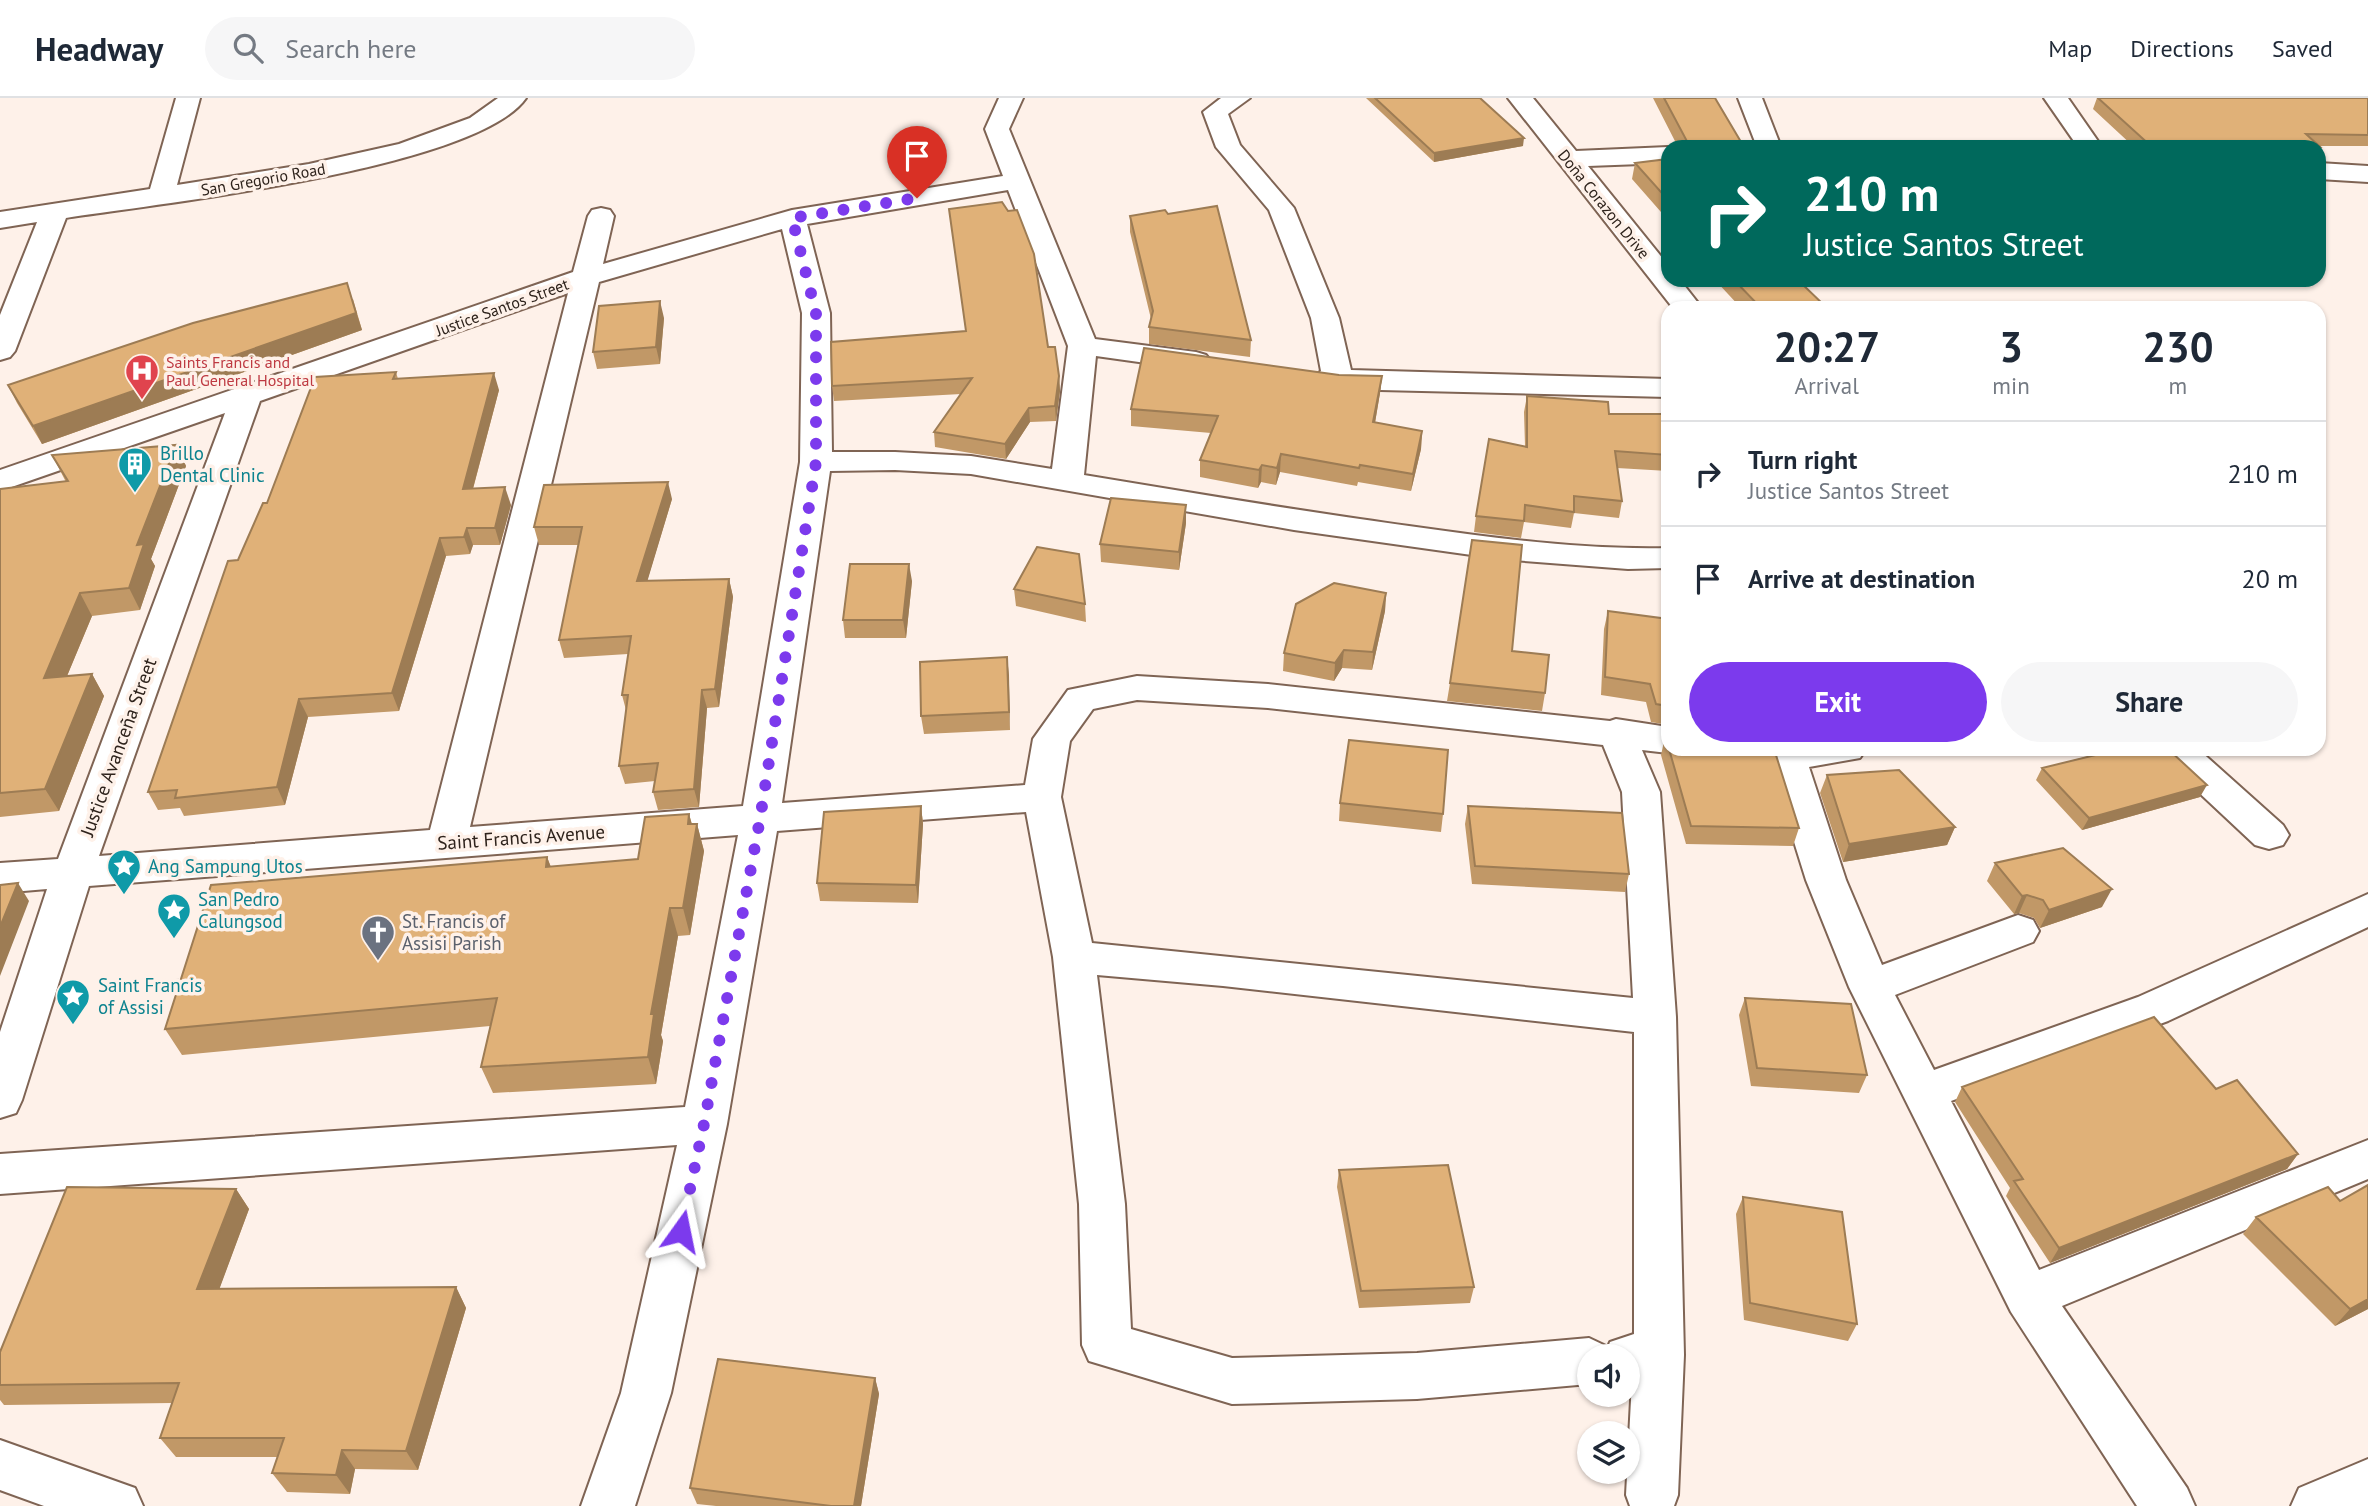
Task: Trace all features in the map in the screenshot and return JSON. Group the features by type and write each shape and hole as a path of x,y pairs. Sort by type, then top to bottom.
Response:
{"street":[{"path":"161,196 188,98"},
{"name":"San Gregorio Road","path":"0,220 309,172 406,150 479,123 514,98"},
{"path":"1011,98 997,129 1083,346 1067,482"},
{"path":"1238,98 1215,112 1228,147 1281,208 1325,318 1338,380"},
{"name":"Doña Corazon Drive","path":"1520,98 1661,275"},
{"path":"1750,98 1766,140"},
{"path":"2056,98 2085,140"},
{"path":"1567,159 1661,155"},
{"path":"2326,172 2363,180"},
{"name":"Justice Santos Street","path":"0,481 246,398 586,277 792,218 1017,181"},
{"path":"0,351 55,211"},
{"path":"447,842 601,216"},
{"path":"608,1506 646,1393 704,1124 760,819 816,462 816,313 792,218"},
{"name":"Doña Corazon Drive","path":"1671,287 1682,301"},
{"path":"1083,346 1217,364"},
{"path":"1297,374 1338,380 1661,388"},
{"name":"Justice Avanceña Street","path":"0,1100 73,872 246,398"},
{"path":"816,462 895,461 971,465 1294,520 1500,549 1628,559 1661,558"},
{"path":"1577,1362 1417,1376 1232,1381 1107,1345 1102,1204 1074,957 1042,797 1052,739 1080,699 1137,688 1268,696 1661,739"},
{"path":"1616,732 1641,792 1656,1017 1643,1356 1652,1495"},
{"path":"1780,756 1794,756"},
{"path":"2183,756 2269,835"},
{"path":"1787,757 1826,880 1870,987 2028,1297 2168,1506"},
{"name":"Saint Francis Avenue","path":"0,878 1042,797"},
{"path":"1924,1093 2153,1009 2368,909"},
{"path":"1870,987 2018,931"},
{"path":"1074,957 1236,971 1656,1017"},
{"path":"0,1174 704,1124"},
{"path":"2028,1297 2368,1159"},
{"path":"0,1465 116,1506"},
{"path":"2318,1506 2368,1485"}],"path":[{"path":"152,983 192,981"}],"building":[{"path":"1375,98 1480,98 1524,138 1434,153"},
{"path":"1664,98 1715,98 1740,140 1686,140"},
{"path":"2098,98 2368,98 2368,135 2306,134 2312,140 2144,140"},
{"path":"1661,160 1661,192 1635,163"},
{"path":"1002,202 1008,211 1017,210 1034,254 1048,347 1055,347 1059,376 1055,406 1029,408 1005,444 934,432 972,378 832,386 831,342 966,331 949,209"},
{"path":"1217,206 1251,340 1149,327 1153,311 1130,216 1165,210 1168,214"},
{"path":"347,283 356,313 33,426 8,385 193,323"},
{"path":"1741,287 1805,287 1820,301 1754,301"},
{"path":"660,301 656,347 593,352 599,306"},
{"path":"1144,348 1339,375 1382,376 1373,422 1422,431 1413,474 1360,465 1359,468 1281,454 1277,468 1262,465 1259,470 1200,460 1218,416 1131,409"},
{"path":"396,372 393,379 494,373 463,489 505,487 495,528 467,528 464,537 440,538 392,693 299,699 277,787 175,798 177,790 148,792 228,561 238,560 263,503 267,503 315,377"},
{"path":"1527,396 1608,402 1609,414 1661,414 1661,454 1615,451 1622,501 1574,496 1574,512 1525,505 1524,521 1476,516 1489,439 1527,447"},
{"path":"176,445 137,545 144,544 129,588 80,593 44,678 92,674 45,789 0,793 0,489 68,481 52,455"},
{"path":"668,482 637,581 729,579 715,689 702,690 694,789 653,792 658,763 619,766 628,695 622,695 631,636 559,640 582,527 534,527 544,485"},
{"path":"1111,498 1186,505 1179,552 1100,544"},
{"path":"1472,540 1522,545 1512,651 1549,655 1545,693 1450,683"},
{"path":"1037,547 1079,554 1085,604 1014,589"},
{"path":"850,564 909,564 903,620 843,620"},
{"path":"1334,583 1386,593 1373,652 1344,650 1335,663 1284,653 1296,604"},
{"path":"1608,611 1661,618 1661,705 1656,704 1650,684 1605,677"},
{"path":"1007,657 1009,712 921,716 920,662"},
{"path":"1349,740 1448,750 1443,814 1340,803"},
{"path":"1671,756 1776,756 1799,828 1691,826"},
{"path":"2092,756 2176,756 2207,785 2089,818 2042,768"},
{"path":"1899,770 1955,827 1849,844 1827,775"},
{"path":"921,806 916,885 817,883 824,812"},
{"path":"1468,806 1622,813 1629,874 1475,866"},
{"path":"689,814 688,824 697,824 683,908 670,908 651,1014 654,1014 648,1057 481,1067 497,998 165,1029 211,885 547,857 546,867 638,859 645,817"},
{"path":"2063,848 2112,889 2049,910 2043,900 2022,896 1995,863"},
{"path":"18,883 0,927 0,885"},
{"path":"1745,998 1851,1004 1867,1075 1757,1068"},
{"path":"2154,1017 2216,1089 2237,1080 2298,1154 2059,1248 2014,1181 2023,1179 1962,1087"},
{"path":"1448,1165 1474,1287 1361,1291 1339,1170"},
{"path":"2368,1185 2368,1299 2350,1309 2256,1217 2328,1187 2340,1201"},
{"path":"67,1187 236,1189 197,1289 456,1287 406,1451 342,1450 336,1475 272,1473 284,1438 160,1438 179,1383 0,1385 0,1352"},
{"path":"1743,1197 1842,1212 1857,1324 1750,1303"},
{"path":"718,1359 875,1378 854,1506 831,1506 690,1488"}],"place":[{"name":"Saints Francis and Paul General Hospital","path":"142,401"},
{"name":"Brillo Dental Clinic","path":"135,494"},
{"name":"Ang Sampung Utos","path":"124,896"},
{"name":"San Pedro Calungsod","path":"174,940"},
{"name":"St. Francis of Assisi Parish","path":"378,962"},
{"name":"Saint Francis of Assisi","path":"73,1026"}],"route":[{"path":"681,1231 704,1124 760,819 816,462 816,313 792,218 917,198"}]}
